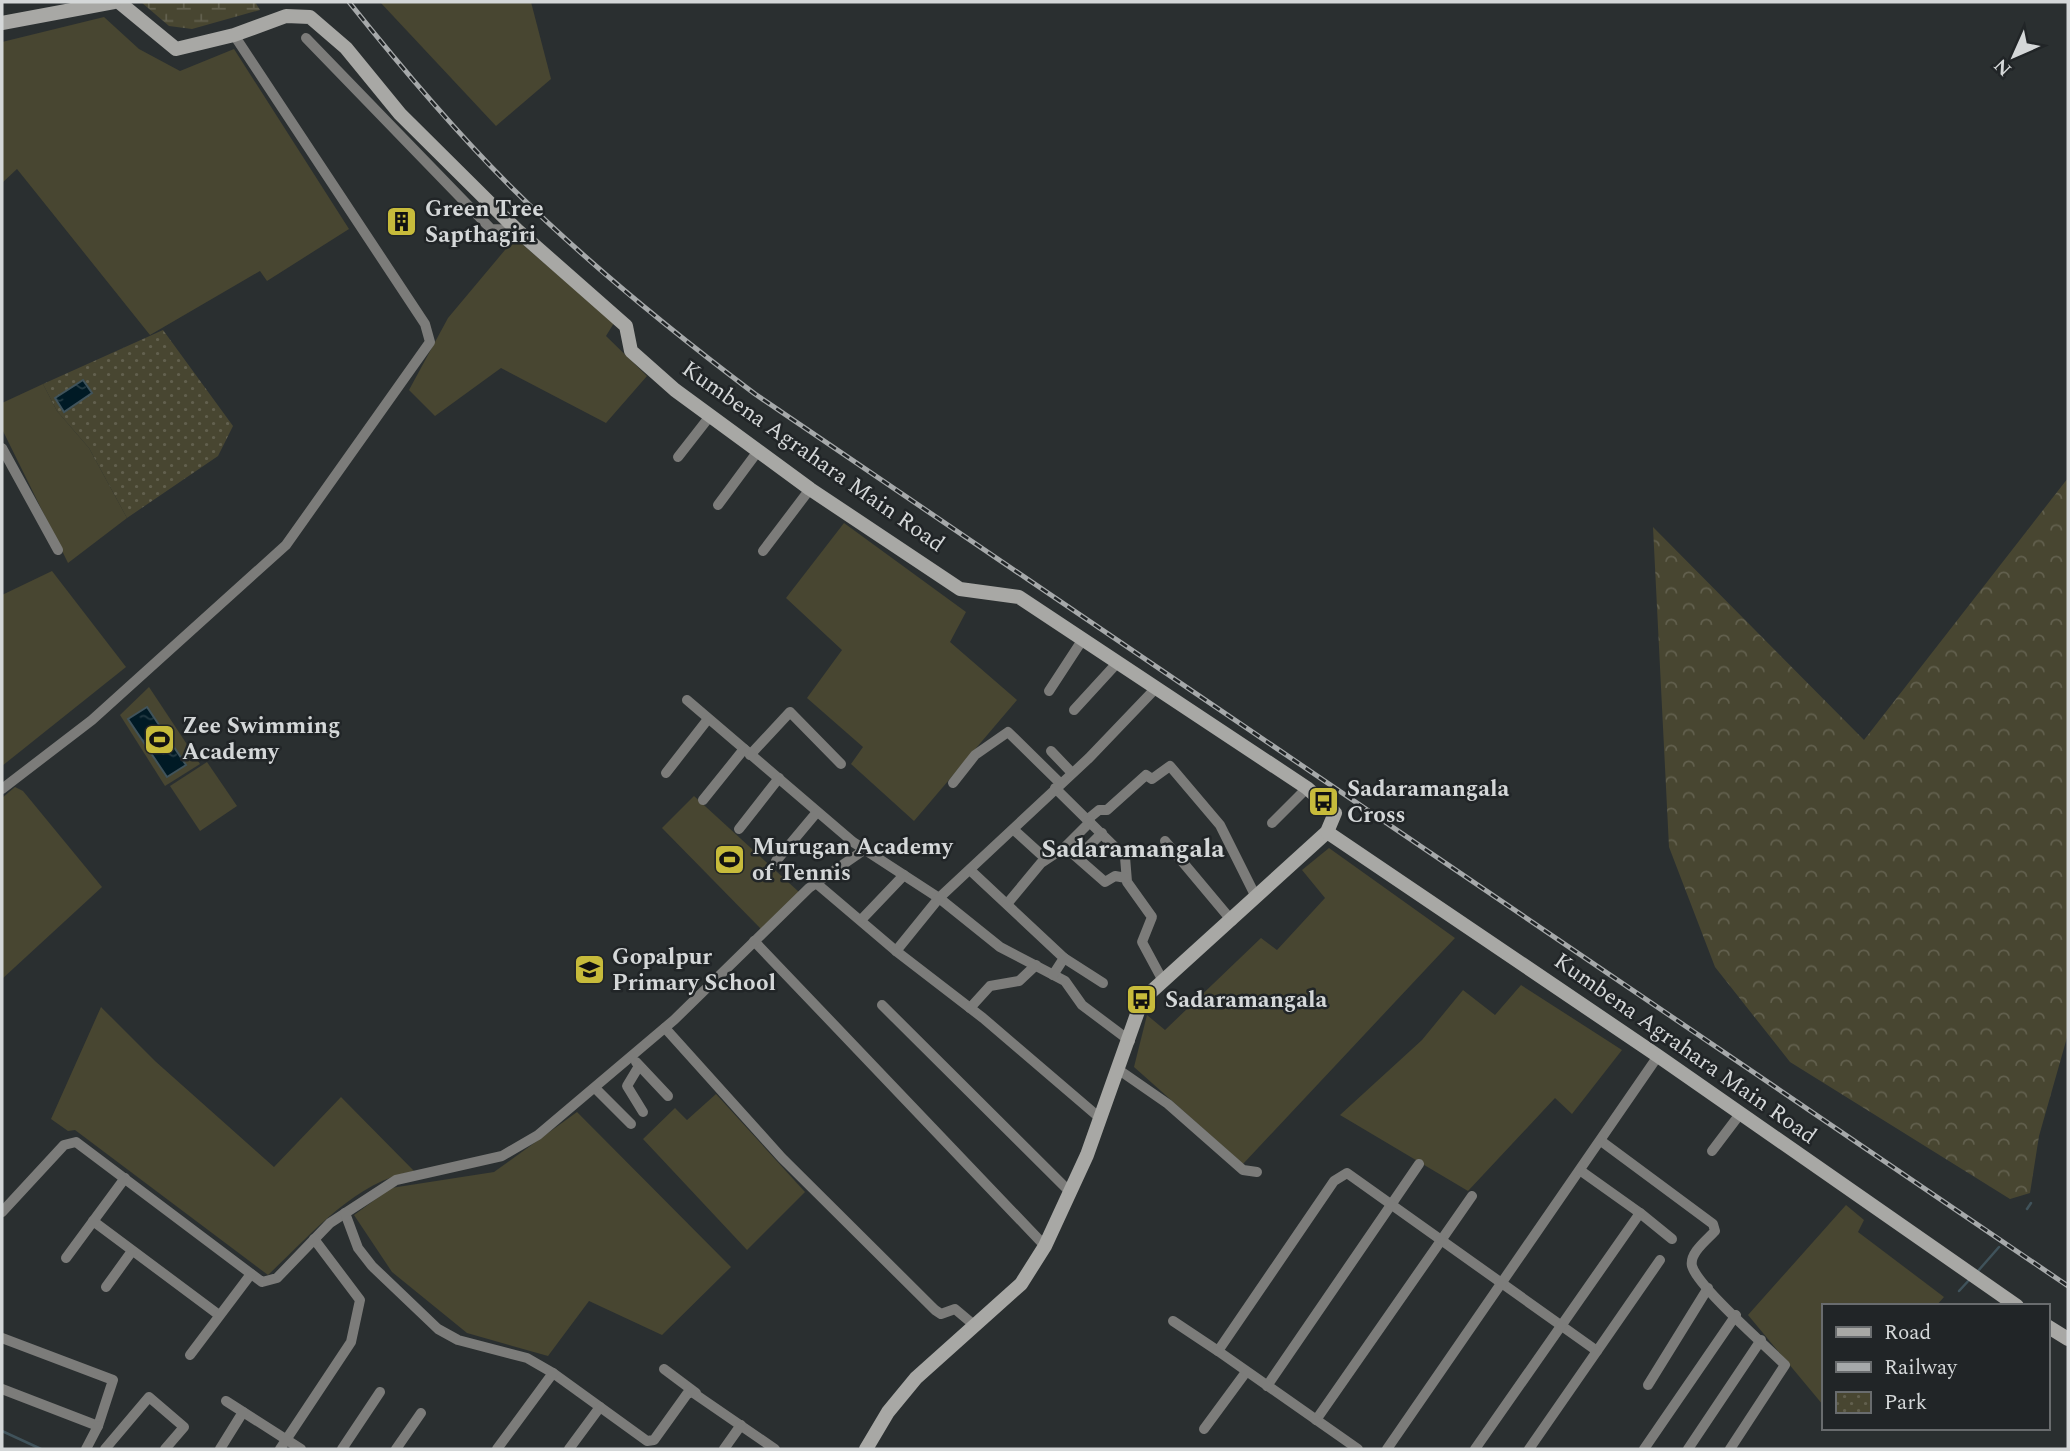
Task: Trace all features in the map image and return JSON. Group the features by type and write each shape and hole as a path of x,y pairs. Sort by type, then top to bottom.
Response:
{"street":[{"name":"Kumbena Agrahara Main Road","path":"2,23 117,2 176,49 234,35 286,16 310,17 346,48 400,114 517,230 626,326 631,351 710,416 810,489 960,589 1019,597 1307,788 1335,813 1326,832 1658,1056 2014,1304"},
{"path":"2,789 92,720 286,545 430,342 425,324 234,35"},
{"path":"306,38 491,229 517,230"},
{"path":"678,457 710,416"},
{"path":"2,448 58,550"},
{"path":"718,505 758,451"},
{"path":"763,551 810,489"},
{"path":"1049,691 1083,639"},
{"path":"1074,710 1118,662"},
{"path":"896,951 939,898 1014,830 1156,688"},
{"path":"687,700 864,850 939,898 987,938 1065,981 1082,1005 1130,1041"},
{"path":"703,800 747,752 790,712 841,764"},
{"path":"666,774 708,719"},
{"path":"953,783 975,755 1008,732 1125,857 1126,878 1152,917 1142,942 1163,981"},
{"path":"1051,751 1072,773"},
{"path":"1089,846 1099,810 1107,810 1146,775 1152,779 1170,766 1220,825 1256,897"},
{"path":"739,830 779,778"},
{"path":"1272,823 1307,788"},
{"path":"776,861 817,811"},
{"path":"1007,904 1046,859 1095,826 1109,821"},
{"path":"1014,830 1046,859"},
{"path":"866,1449 888,1412 916,1377 1021,1284 1045,1246 1101,1119 1142,1000 1326,832"},
{"path":"1165,841 1231,921"},
{"path":"1065,847 1105,882 1115,876 1126,878"},
{"path":"2,1212 64,1145 76,1142 262,1282 277,1278 314,1239 345,1213 396,1180 502,1156 538,1135 594,1088 635,1062 665,1028 816,883 864,850"},
{"path":"970,870 1063,958 1103,983"},
{"path":"862,919 904,875"},
{"path":"816,883 1101,1119"},
{"path":"754,942 1045,1246"},
{"path":"1053,975 1063,958"},
{"path":"970,1008 990,986 1019,981 1036,965"},
{"path":"882,1005 1070,1192"},
{"path":"665,1028 782,1158 935,1310 941,1314 955,1309 974,1325"},
{"path":"1387,1449 1658,1056"},
{"path":"635,1062 668,1096"},
{"path":"635,1062 627,1086 643,1112"},
{"path":"1119,1070 1162,1099 1243,1170 1257,1172"},
{"path":"594,1088 631,1124"},
{"path":"1713,1151 1740,1114"},
{"path":"1601,1141 1713,1224 1715,1231 1693,1258 1692,1266 1708,1288 1785,1365 1730,1449"},
{"path":"1267,1386 1419,1164"},
{"path":"1581,1171 1672,1239"},
{"path":"1217,1350 1341,1174 1347,1173 1597,1351"},
{"path":"66,1258 125,1178"},
{"path":"1316,1420 1472,1196"},
{"path":"345,1213 358,1248 372,1266 438,1329 458,1340 527,1358 553,1373 651,1445 687,1394 696,1393"},
{"path":"1475,1449 1640,1213"},
{"path":"93,1221 219,1315"},
{"path":"283,1444 352,1342 360,1300 314,1239"},
{"path":"106,1287 132,1251"},
{"path":"1529,1449 1660,1260"},
{"path":"190,1355 251,1274"},
{"path":"1648,1385 1708,1288"},
{"path":"1644,1449 1736,1315"},
{"path":"1173,1321 1358,1449"},
{"path":"2049,1326 2068,1339"},
{"path":"2,1338 113,1380 98,1426 86,1449"},
{"path":"1688,1449 1761,1340"},
{"path":"664,1369 775,1449"},
{"path":"1204,1429 1246,1372"},
{"path":"497,1449 553,1373"},
{"path":"2,1390 98,1426"},
{"path":"342,1449 380,1392"},
{"path":"105,1449 149,1397 184,1427 165,1449"},
{"path":"226,1401 283,1444 301,1449"},
{"path":"569,1449 600,1407"},
{"path":"220,1449 243,1412"},
{"path":"396,1449 421,1413"},
{"path":"724,1449 741,1425"}],"green space":[{"path":"141,2 255,2 260,10 192,29 169,26"},
{"path":"380,2 531,2 551,79 496,126"},
{"path":"104,17 139,49 180,71 234,49 349,229 267,281 260,271 150,335 17,169 2,183 2,42"},
{"path":"515,238 614,323 606,336 647,376 606,423 501,368 435,416 409,390 448,318"},
{"path":"163,330 233,426 218,456 127,518 89,448 57,411 43,384"},
{"path":"43,384 57,411 89,448 127,518 68,563 2,429 2,403"},
{"path":"2068,478 2068,1034 2039,1136 2030,1193 2010,1199 1790,1062 1715,967 1669,847 1653,527 1864,740"},
{"path":"844,523 966,612 950,642 1017,700 914,821 851,764 863,747 807,698 842,650 786,598"},
{"path":"52,571 126,667 2,766 2,595"},
{"name":"Zee Swimming Academy","path":"149,687 200,764 165,786 120,715"},
{"path":"207,762 237,806 200,831 170,786"},
{"path":"15,787 23,791 102,887 2,979 2,798"},
{"name":"Murugan Academy of Tennis","path":"694,796 799,892 761,929 662,828"},
{"path":"1329,848 1455,938 1243,1164 1134,1067 1147,1015 1165,1030 1261,938 1277,950 1325,898 1302,870"},
{"path":"1521,985 1622,1050 1572,1114 1555,1098 1468,1191 1340,1115 1422,1040 1463,990 1495,1015"},
{"path":"101,1007 155,1061 274,1167 341,1097 414,1171 392,1177 353,1198 268,1275 75,1130 68,1131 51,1119"},
{"path":"716,1094 805,1192 747,1250 643,1139 675,1108 687,1120"},
{"path":"577,1112 731,1267 662,1335 589,1301 548,1356 467,1333 392,1272 354,1215 391,1188 494,1172"},
{"path":"1846,1205 1864,1220 1858,1232 1944,1297 1938,1304 1822,1304 1822,1404 1748,1315"}],"water":[{"path":"83,380 92,393 64,412 55,398"},
{"path":"147,707 186,765 167,777 128,719"}],"waterway":[{"path":"2027,1209 2031,1203"},
{"path":"1978,1271 1999,1247"},
{"path":"1959,1291 1971,1278"},
{"path":"2,1431 41,1449"}],"railway":[{"path":"349,2 448,120 540,215 629,295 755,394 2068,1286"}],"place":[{"name":"Green Tree Sapthagiri","path":"402,222"},
{"name":"Zee Swimming Academy","path":"159,739"},
{"name":"Sadaramangala Cross","path":"1324,802"},
{"name":"Murugan Academy of Tennis","path":"729,860"},
{"name":"Gopalpur Primary School","path":"589,970"},
{"name":"Sadaramangala","path":"1142,1000"}],"district":[{"name":"Sadaramangala","path":"1133,849"}]}
